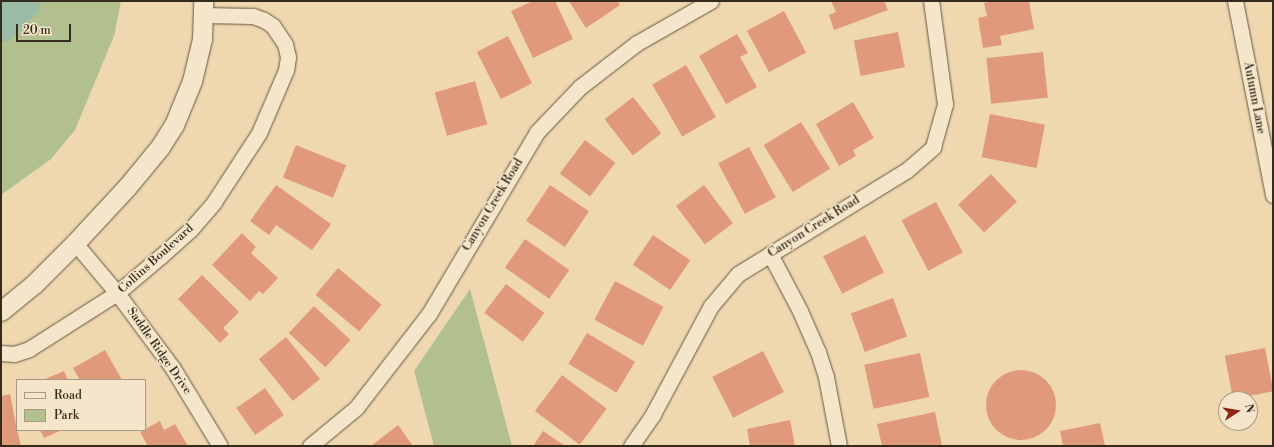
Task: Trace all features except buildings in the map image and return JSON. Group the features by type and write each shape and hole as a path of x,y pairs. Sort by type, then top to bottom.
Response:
{"street":[{"name":"Canyon Creek Road","path":"310,446 356,408 429,314 537,132 580,87 637,43 711,1"},
{"name":"Canyon Creek Road","path":"631,446 653,414 711,306 738,274 907,170 933,147 945,104 931,1"},
{"name":"Autumn Lane","path":"1235,1 1273,195"},
{"name":"Collins Boulevard","path":"1,311 34,284 75,243 144,168 174,125 196,66 202,39 203,8 253,16 264,20 273,26 285,44 288,57 286,70 259,133 214,202 190,230 117,294 29,349 14,354 1,353"},
{"name":"Saddle Ridge Drive","path":"75,243 117,294 172,367 220,446"},
{"path":"770,254 800,311 818,352 827,385 839,446"}],"green space":[{"path":"1,1 121,1 114,36 75,130 51,159 1,195"},
{"path":"470,289 512,446 434,446 414,371"}],"waterway":[{"path":"1,25 24,1"}]}
